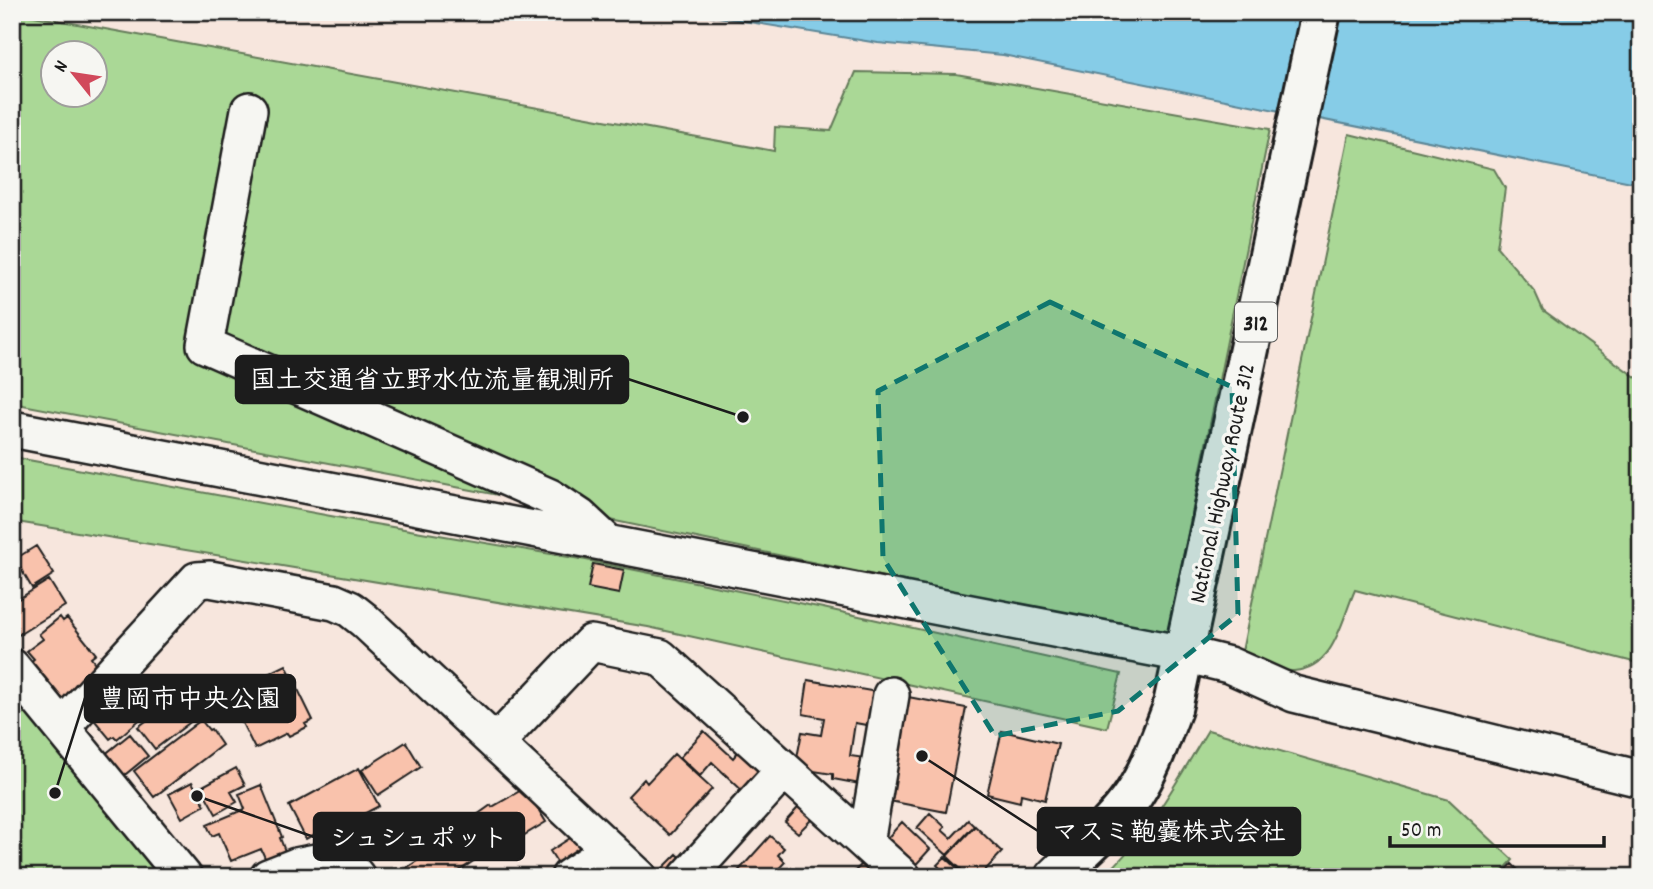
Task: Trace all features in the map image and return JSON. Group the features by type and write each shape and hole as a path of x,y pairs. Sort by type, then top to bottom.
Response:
{"highway":[{"name":"National Highway Route 312","path":"1055,877 1104,831 1134,793 1156,750 1172,709 1321,12"}],"street":[{"path":"249,110 205,345 550,497 580,517 608,543"},
{"path":"12,429 608,543 1187,643 1294,694 1641,779"},
{"path":"62,727 193,583 206,579 343,605 364,620 639,877"},
{"path":"496,743 591,643 660,657 903,877"},
{"path":"12,667 184,877"},
{"path":"866,843 891,695"},
{"path":"687,877 784,770"},
{"path":"569,877 610,850"},
{"path":"268,877 296,866 341,857 357,877"}],"highlighted area":[{"path":"1050,302 1232,387 1238,614 1118,711 995,736 883,558 878,391"}],"green space":[{"path":"12,12 774,151 775,127 831,131 856,72 956,74 1270,129 1167,636 519,499 12,403"},
{"path":"1349,134 1494,169 1505,188 1497,247 1535,292 1543,310 1641,381 1641,664 1355,590 1335,641 1319,661 1308,668 1288,671 1240,661"},
{"path":"12,455 363,522 586,560 823,608 1121,674 1107,728 648,627 23,523 12,520"},
{"path":"12,687 166,877 12,877"},
{"path":"1208,730 1449,800 1513,860 1497,877 1103,877 1148,826"}],"water":[{"path":"689,12 1641,12 1641,184 1003,55 878,43"}],"building":[{"path":"743,411 749,417 743,423 737,417"},
{"path":"36,546 54,574 32,588 15,559"},
{"path":"593,564 624,570 619,594 588,588"},
{"path":"49,580 65,606 12,639 12,603"},
{"path":"60,617 63,621 67,618 96,654 91,658 101,671 63,709 28,664 34,659 27,651 43,639 39,634"},
{"path":"286,665 313,720 305,724 307,727 289,736 287,733 255,749 235,709 250,701 243,686"},
{"path":"131,676 156,706 117,739 114,736 110,739 91,716"},
{"path":"808,680 877,692 872,726 855,723 850,756 865,758 860,784 833,779 833,774 795,768 802,732 821,735 824,718 803,714"},
{"path":"903,696 966,708 946,812 879,799"},
{"path":"173,701 185,717 189,714 193,720 155,749 138,727"},
{"path":"201,720 222,745 154,797 134,771"},
{"path":"704,731 733,758 743,746 772,774 750,798 712,762 700,776 680,757"},
{"path":"1002,731 1058,744 1045,800 1021,794 1020,802 987,794"},
{"path":"130,734 148,756 121,778 103,756"},
{"path":"406,742 421,767 378,795 362,770"},
{"path":"674,754 712,789 670,835 628,796 644,779 647,783"},
{"path":"236,768 245,785 231,792 237,802 216,814 201,787"},
{"path":"359,768 379,806 354,819 356,823 340,832 335,823 306,839 289,806"},
{"path":"192,782 205,805 182,818 169,794"},
{"path":"261,785 288,859 269,867 261,849 231,861 219,833 212,836 207,825 245,809 239,794"},
{"path":"525,788 546,822 488,857 467,822 491,805 492,807"},
{"path":"807,798 821,810 798,833 785,822"},
{"path":"930,813 945,827 942,830 951,838 968,820 974,826 947,855 917,828"},
{"path":"902,822 930,849 911,870 882,844"},
{"path":"460,823 481,856 453,875 454,877 393,877 426,855 423,850 428,846 427,843 436,837 440,842 451,835 448,831"},
{"path":"975,826 1002,852 979,877 969,877 947,856"},
{"path":"575,835 588,854 562,870 550,851"},
{"path":"770,836 784,848 778,855 785,862 771,877 733,877"},
{"path":"677,854 691,867 682,877 658,877 656,875"},
{"path":"871,855 894,877 853,877 851,875"},
{"path":"945,857 967,877 938,877 943,871 937,865"},
{"path":"1512,864 1525,877 1500,877"}],"place":[{"name":"国土交通省立野水位流量観測所","path":"743,417"},
{"name":"マスミ鞄嚢株式会社","path":"922,756"},
{"name":"豊岡市中央公園","path":"55,793"},
{"name":"シュシュポット","path":"197,796"}]}
